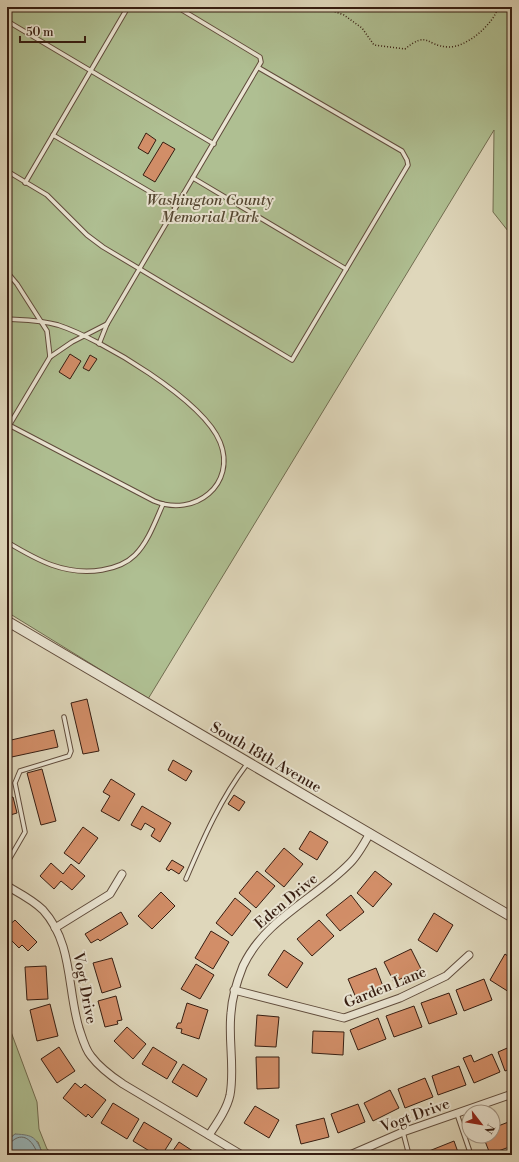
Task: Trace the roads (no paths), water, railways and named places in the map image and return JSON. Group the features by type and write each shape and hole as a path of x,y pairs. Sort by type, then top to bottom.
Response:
{"street":[{"name":"South 18th Avenue","path":"7,621 512,917"},
{"name":"Eden Drive","path":"209,1135 224,1111 230,1096 232,1068 230,1014 234,990 243,966 255,946 274,924 350,863 370,833"},
{"path":"56,928 110,894 122,874"},
{"name":"Vogt Drive","path":"7,886 30,899 42,910 56,928 65,948 74,1013 81,1036 90,1055 105,1071 123,1084 242,1155"},
{"name":"Garden Lane","path":"234,990 344,1018 400,998 446,976 469,955"},
{"name":"Vogt Drive","path":"350,1155 402,1132 512,1094"}],"lane":[{"path":"25,182 128,7"},
{"path":"99,344 107,324 259,68 261,62 260,57 177,7"},
{"path":"7,21 214,144"},
{"path":"7,172 47,195 95,242 292,360 408,165 402,151 259,68"},
{"path":"54,135 176,207"},
{"path":"193,178 346,269"},
{"path":"7,272 47,331 50,357"},
{"path":"7,319 40,321 56,325 84,336 181,395 207,423 220,442 224,460 216,485 209,494 192,505 172,506 163,504 8,426 50,357 62,347 84,336 107,324"},
{"path":"7,542 36,559 65,570 88,572 108,569 128,561 135,555 151,530 163,504"},
{"path":"7,863 25,832 15,783 17,776 20,771 69,756 71,751 64,717"},
{"path":"186,879 216,813 248,763"},
{"path":"457,1114 472,1155"},
{"path":"402,1132 409,1155"}],"water":[{"path":"15,1134 26,1135 34,1138 43,1155 7,1155 7,1141"}],"park label":[{"name":"Washington County Memorial Park","path":"210,208"}]}
